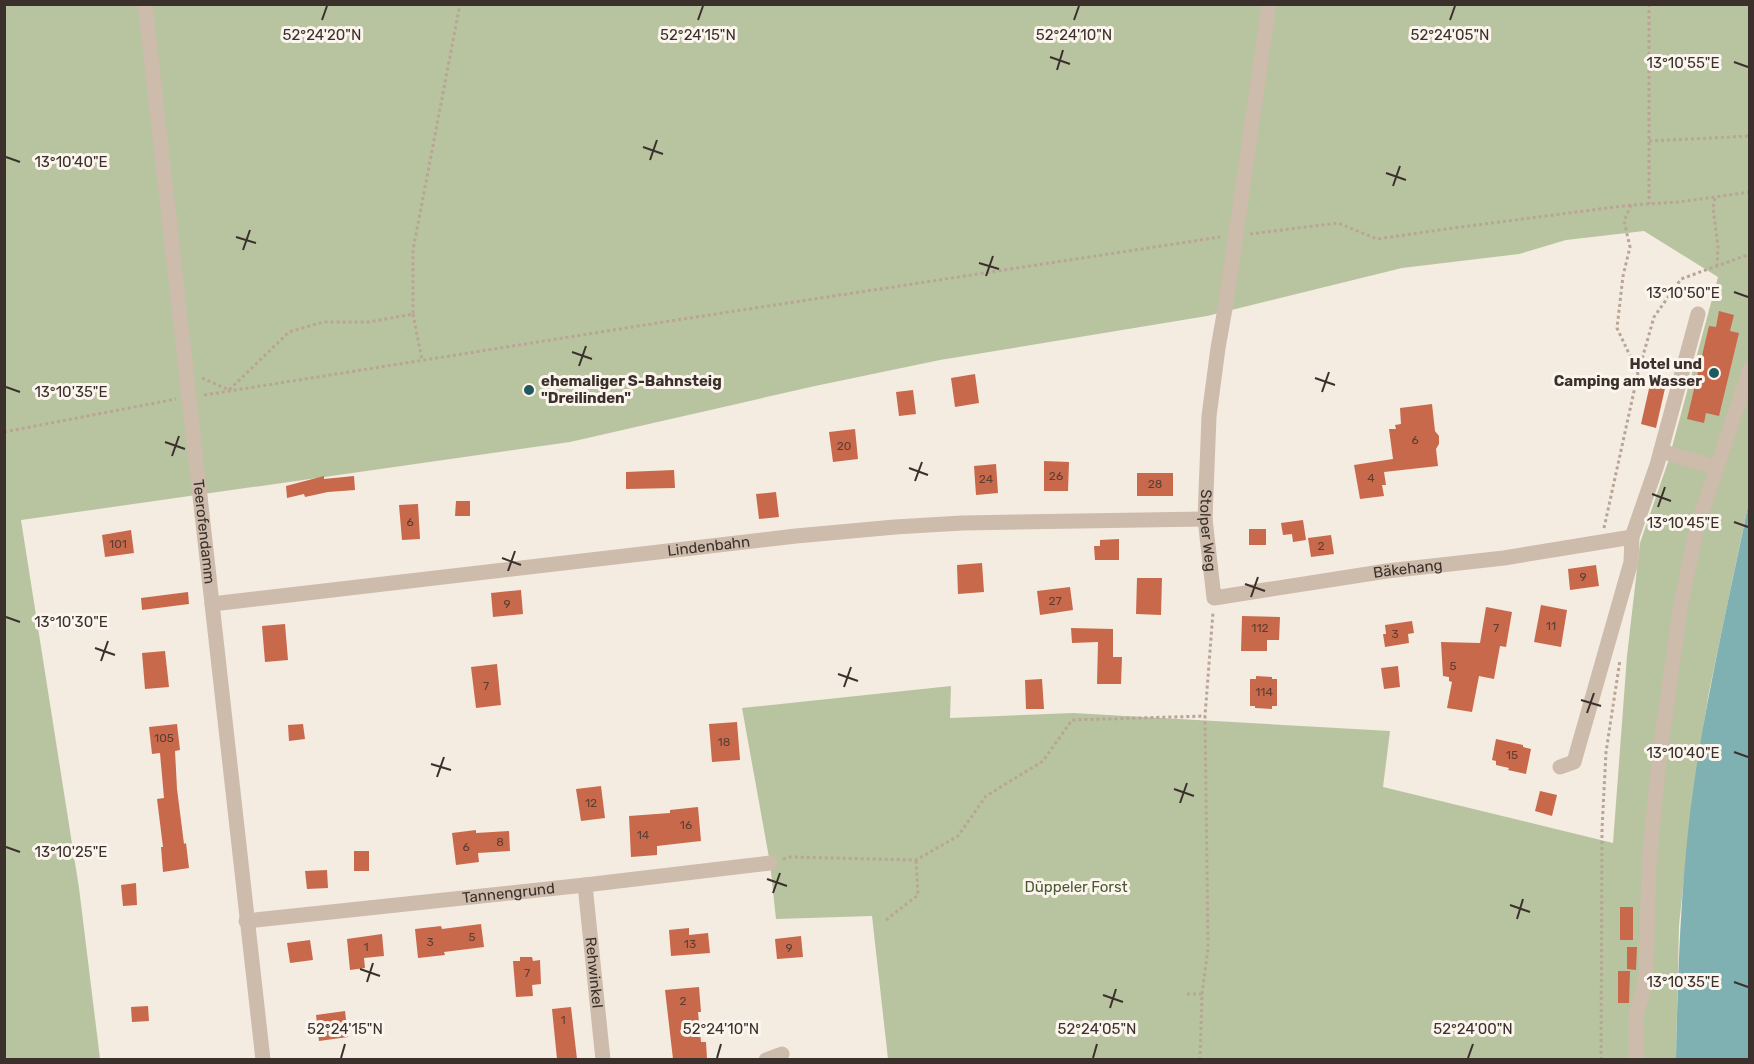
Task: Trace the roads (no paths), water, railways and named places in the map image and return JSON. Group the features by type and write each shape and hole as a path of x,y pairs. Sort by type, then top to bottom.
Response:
{"street":[{"name":"Teerofendamm","path":"145,4 263,1059"},
{"name":"Stolper Weg","path":"1214,598 1205,519 1209,416 1269,4"},
{"path":"1560,767 1574,762 1631,562 1632,537 1661,451 1698,314"},
{"path":"1636,1059 1636,1015 1646,976 1649,863 1659,759 1680,603 1697,527 1749,368"},
{"path":"1661,451 1717,468"},
{"name":"Lindenbahn","path":"212,604 895,526 1205,519"},
{"name":"Bäkehang","path":"1214,598 1387,571 1504,558 1632,537"},
{"name":"Tannengrund","path":"246,921 770,863"},
{"name":"Rehwinkel","path":"585,885 603,1059"},
{"path":"766,1059 782,1054"}],"water":[{"path":"1749,501 1749,1059 1676,1059 1683,886 1694,783"}],"place":[{"name":"Hotel und Camping am Wasser","path":"1714,373"},
{"name":"ehemaliger S-Bahnsteig \"Dreilinden\"","path":"529,390"}],"park label":[{"name":"Düppeler Forst","path":"1076,887"}]}
